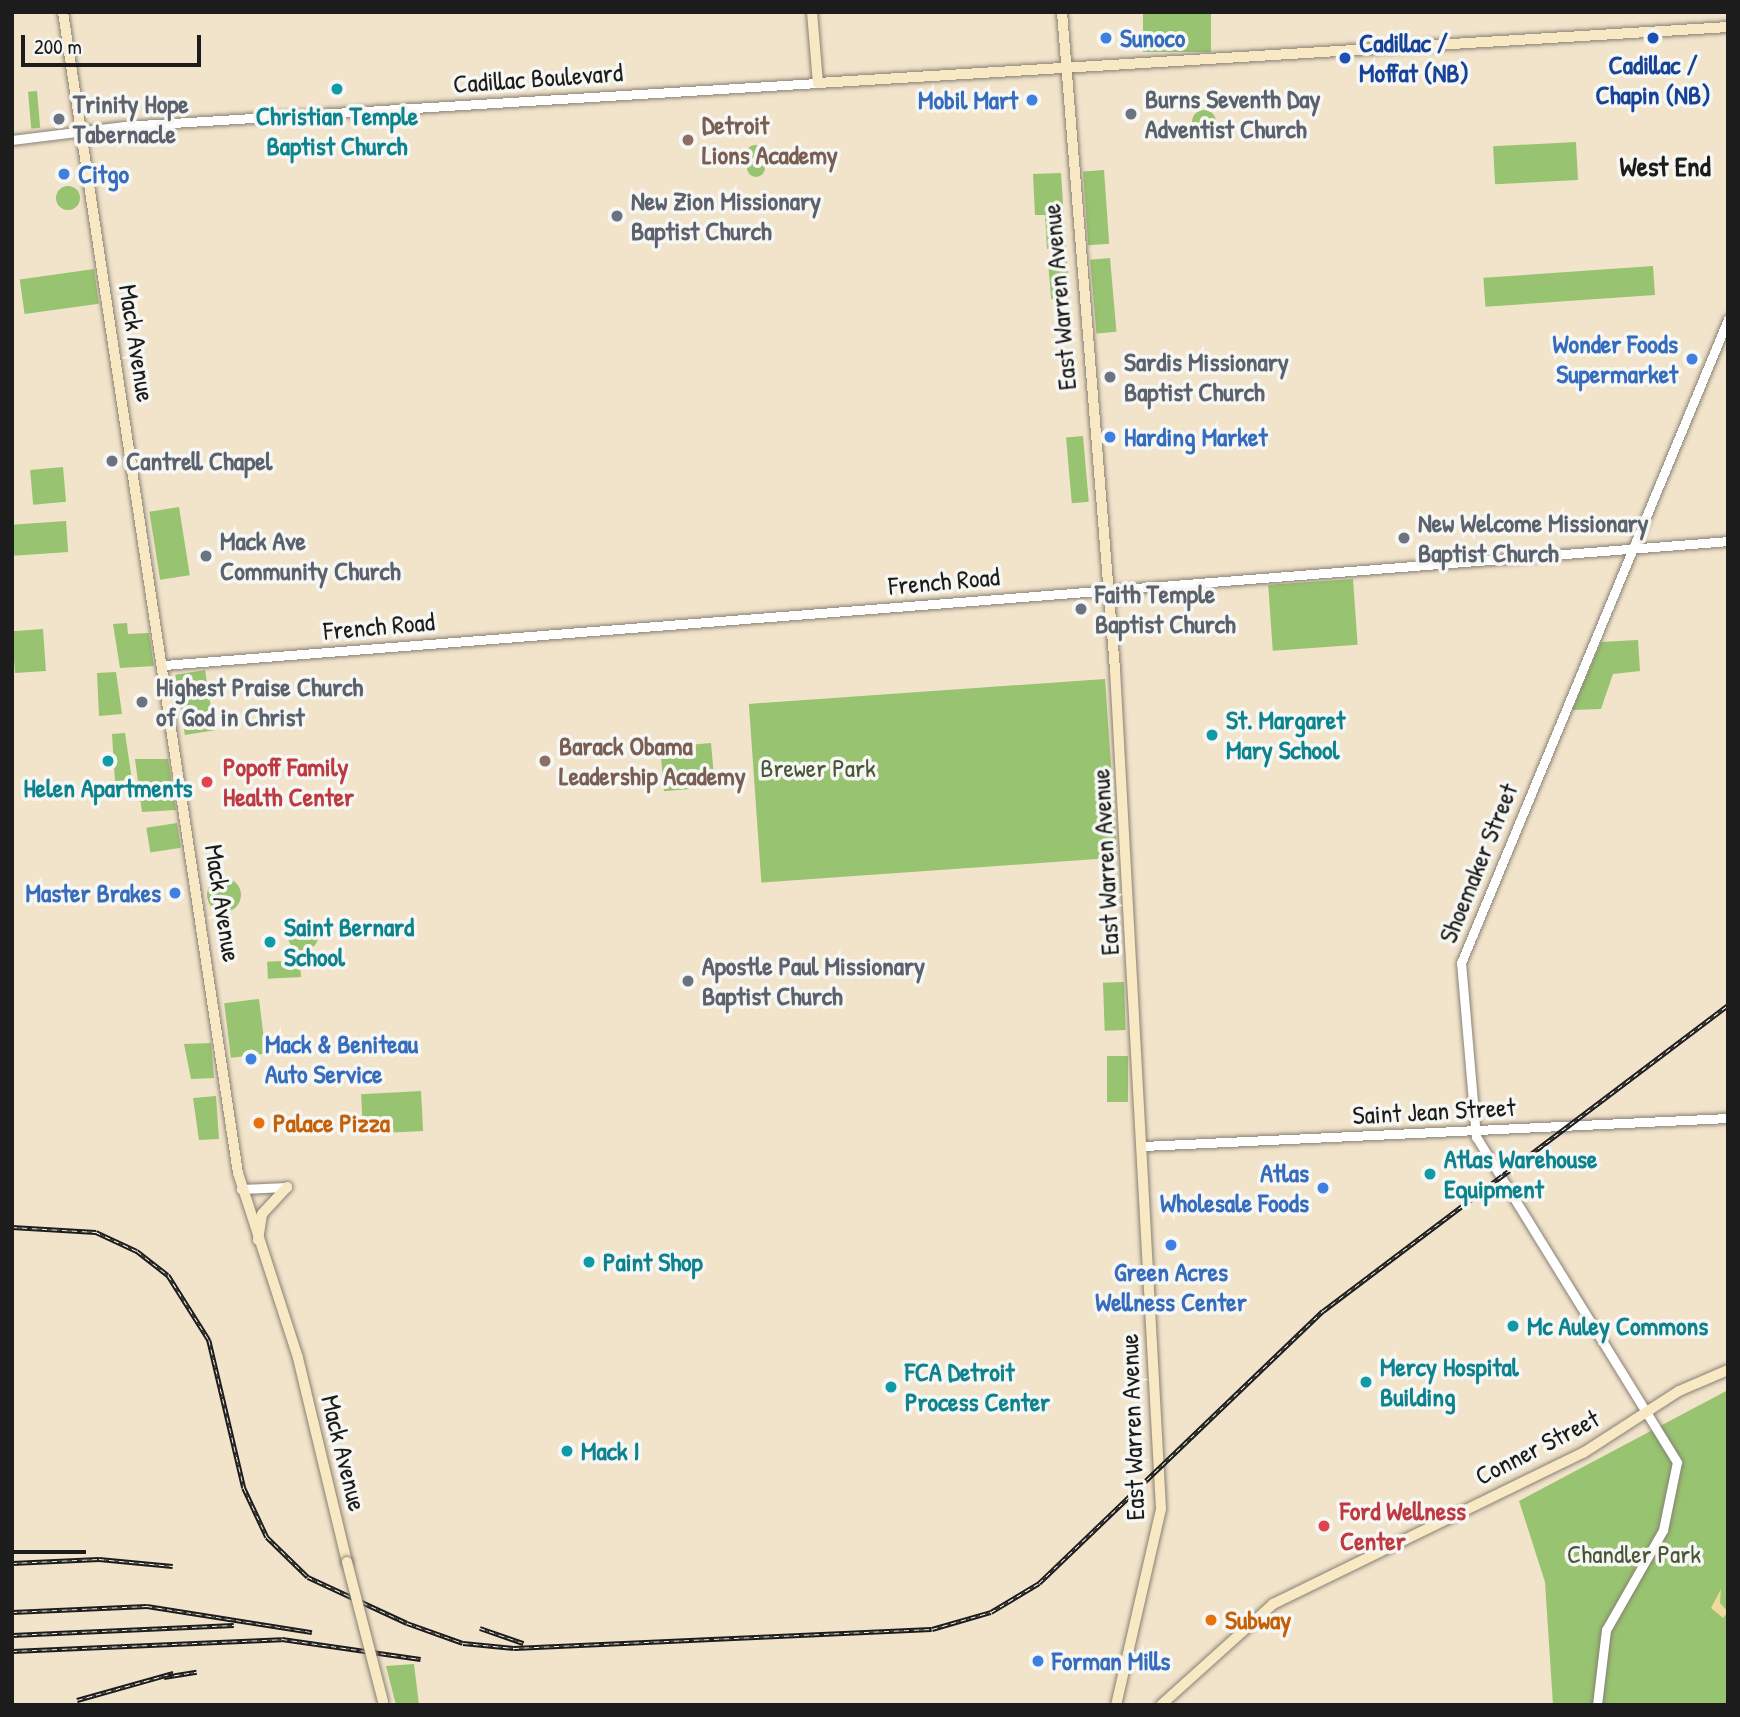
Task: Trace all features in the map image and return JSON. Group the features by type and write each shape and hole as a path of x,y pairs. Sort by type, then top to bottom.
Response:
{"main road":[{"name":"Mack Avenue","path":"63,12 164,665 241,1189 298,1359 383,1703"},
{"path":"812,12 818,83"},
{"name":"East Warren Avenue","path":"1062,12 1108,589 1143,1146 1161,1521 1119,1701"},
{"name":"Cadillac Boulevard","path":"818,83 1728,27"},
{"path":"257,1243 262,1214 287,1187"},
{"name":"Conner Street","path":"1161,1705 1273,1604 1583,1453 1647,1412 1728,1370"}],"street":[{"name":"Cadillac Boulevard","path":"12,140 81,131 818,83"},
{"name":"Shoemaker Street","path":"1597,1705 1606,1630 1656,1544 1675,1482 1676,1457 1474,1130 1462,957 1728,318"},
{"name":"French Road","path":"164,665 1728,541"},
{"name":"Saint Jean Street","path":"1143,1146 1728,1118"},
{"path":"241,1189 287,1187"}],"green space":[{"path":"1143,12 1211,12 1211,52 1143,52"},
{"path":"37,91 40,128 31,129 28,92"},
{"path":"1204,110 1212,114 1216,122 1212,130 1204,134 1196,130 1192,122 1196,114"},
{"path":"1576,142 1578,180 1495,184 1493,146"},
{"path":"752,145 758,145 763,153 761,159 752,161 747,156 747,150"},
{"path":"756,159 762,162 765,168 762,174 756,177 750,174 747,168 750,162"},
{"path":"1104,170 1109,244 1088,245 1083,171"},
{"path":"1061,173 1066,248 1047,249 1045,215 1035,215 1033,174"},
{"path":"68,186 77,189 80,198 77,207 68,210 59,207 56,198 59,189"},
{"path":"1110,258 1116,332 1097,333 1090,260"},
{"path":"1067,261 1070,298 1051,300 1048,263"},
{"path":"1653,266 1655,295 1485,307 1483,278"},
{"path":"94,269 99,304 25,314 20,279"},
{"path":"1083,436 1089,502 1072,503 1066,437"},
{"path":"63,467 66,502 33,505 30,470"},
{"path":"179,507 190,575 160,580 149,512"},
{"path":"66,521 68,552 14,556 12,525"},
{"path":"1353,579 1358,645 1273,651 1268,585"},
{"path":"127,623 128,634 149,633 154,666 120,668 113,624"},
{"path":"43,629 46,671 15,673 12,631"},
{"path":"1638,640 1640,671 1613,674 1601,709 1572,710 1601,642"},
{"path":"205,670 215,730 185,735 175,675"},
{"path":"116,672 122,714 99,716 97,673"},
{"name":"Brewer Park","path":"1105,679 1117,858 761,882 749,704"},
{"path":"125,733 132,780 115,781 112,734"},
{"path":"711,743 715,787 664,791 660,747"},
{"path":"135,759 168,759 176,810 142,812"},
{"path":"177,823 181,848 150,853 146,828"},
{"path":"224,878 236,883 241,895 236,907 224,912 212,907 207,895 212,883"},
{"path":"303,921 314,925 318,936 314,947 303,951 292,947 288,936 292,925"},
{"path":"300,960 301,977 268,979 267,962"},
{"path":"1124,982 1126,1030 1105,1031 1103,983"},
{"path":"259,999 266,1054 231,1058 224,1003"},
{"path":"211,1043 214,1078 191,1079 184,1044"},
{"path":"1107,1056 1128,1056 1128,1102 1107,1102"},
{"path":"421,1091 423,1131 363,1134 361,1094"},
{"path":"216,1096 219,1139 199,1140 193,1098"},
{"name":"Chandler Park","path":"1728,1390 1728,1705 1553,1705 1545,1582 1519,1501"},
{"path":"414,1664 419,1705 396,1705 386,1666"}],"sand":[{"path":"1721,1589 1720,1603 1728,1612 1723,1618 1711,1608"}],"railway":[{"path":"12,1227 96,1232 137,1251 168,1275 209,1340 244,1488 267,1537 308,1577 407,1623 463,1643 514,1648 932,1629 991,1612 1039,1583 1323,1311 1728,1005"},
{"path":"12,1552 86,1552"},
{"path":"12,1563 99,1559 173,1566"},
{"path":"12,1612 147,1606 312,1632"},
{"path":"12,1635 234,1625"},
{"path":"480,1628 523,1643"},
{"path":"12,1651 282,1639 421,1659"},
{"path":"164,1677 197,1672"},
{"path":"77,1700 173,1673"}],"place":[{"name":"Sunoco","path":"1106,38"},
{"name":"Cadillac / Chapin (NB)","path":"1653,38"},
{"name":"Cadillac / Moffat (NB)","path":"1345,58"},
{"name":"Christian Temple Baptist Church","path":"337,89"},
{"name":"Mobil Mart","path":"1032,100"},
{"name":"Burns Seventh Day Adventist Church","path":"1131,114"},
{"name":"Trinity Hope Tabernacle","path":"59,119"},
{"name":"Detroit Lions Academy","path":"688,140"},
{"name":"Citgo","path":"64,174"},
{"name":"New Zion Missionary Baptist Church","path":"617,216"},
{"name":"Wonder Foods Supermarket","path":"1692,359"},
{"name":"Sardis Missionary Baptist Church","path":"1110,377"},
{"name":"Harding Market","path":"1110,437"},
{"name":"Cantrell Chapel","path":"112,461"},
{"name":"New Welcome Missionary Baptist Church","path":"1404,538"},
{"name":"Mack Ave Community Church","path":"206,556"},
{"name":"Faith Temple Baptist Church","path":"1081,609"},
{"name":"Highest Praise Church of God in Christ","path":"142,702"},
{"name":"St. Margaret Mary School","path":"1212,735"},
{"name":"Helen Apartments","path":"108,761"},
{"name":"Barack Obama Leadership Academy","path":"545,761"},
{"name":"Popoff Family Health Center","path":"207,782"},
{"name":"Master Brakes","path":"175,893"},
{"name":"Saint Bernard School","path":"270,942"},
{"name":"Apostle Paul Missionary Baptist Church","path":"688,981"},
{"name":"Mack & Beniteau Auto Service","path":"251,1059"},
{"name":"Palace Pizza","path":"259,1123"},
{"name":"Atlas Warehouse Equipment","path":"1430,1174"},
{"name":"Atlas Wholesale Foods","path":"1323,1188"},
{"name":"Green Acres Wellness Center","path":"1171,1245"},
{"name":"Paint Shop","path":"589,1262"},
{"name":"Mc Auley Commons","path":"1513,1326"},
{"name":"Mercy Hospital Building","path":"1366,1382"},
{"name":"FCA Detroit Process Center","path":"891,1387"},
{"name":"Mack I","path":"567,1451"},
{"name":"Ford Wellness Center","path":"1324,1526"},
{"name":"Subway","path":"1211,1620"},
{"name":"Forman Mills","path":"1038,1661"}],"district":[{"name":"West End","path":"1665,166"}]}
